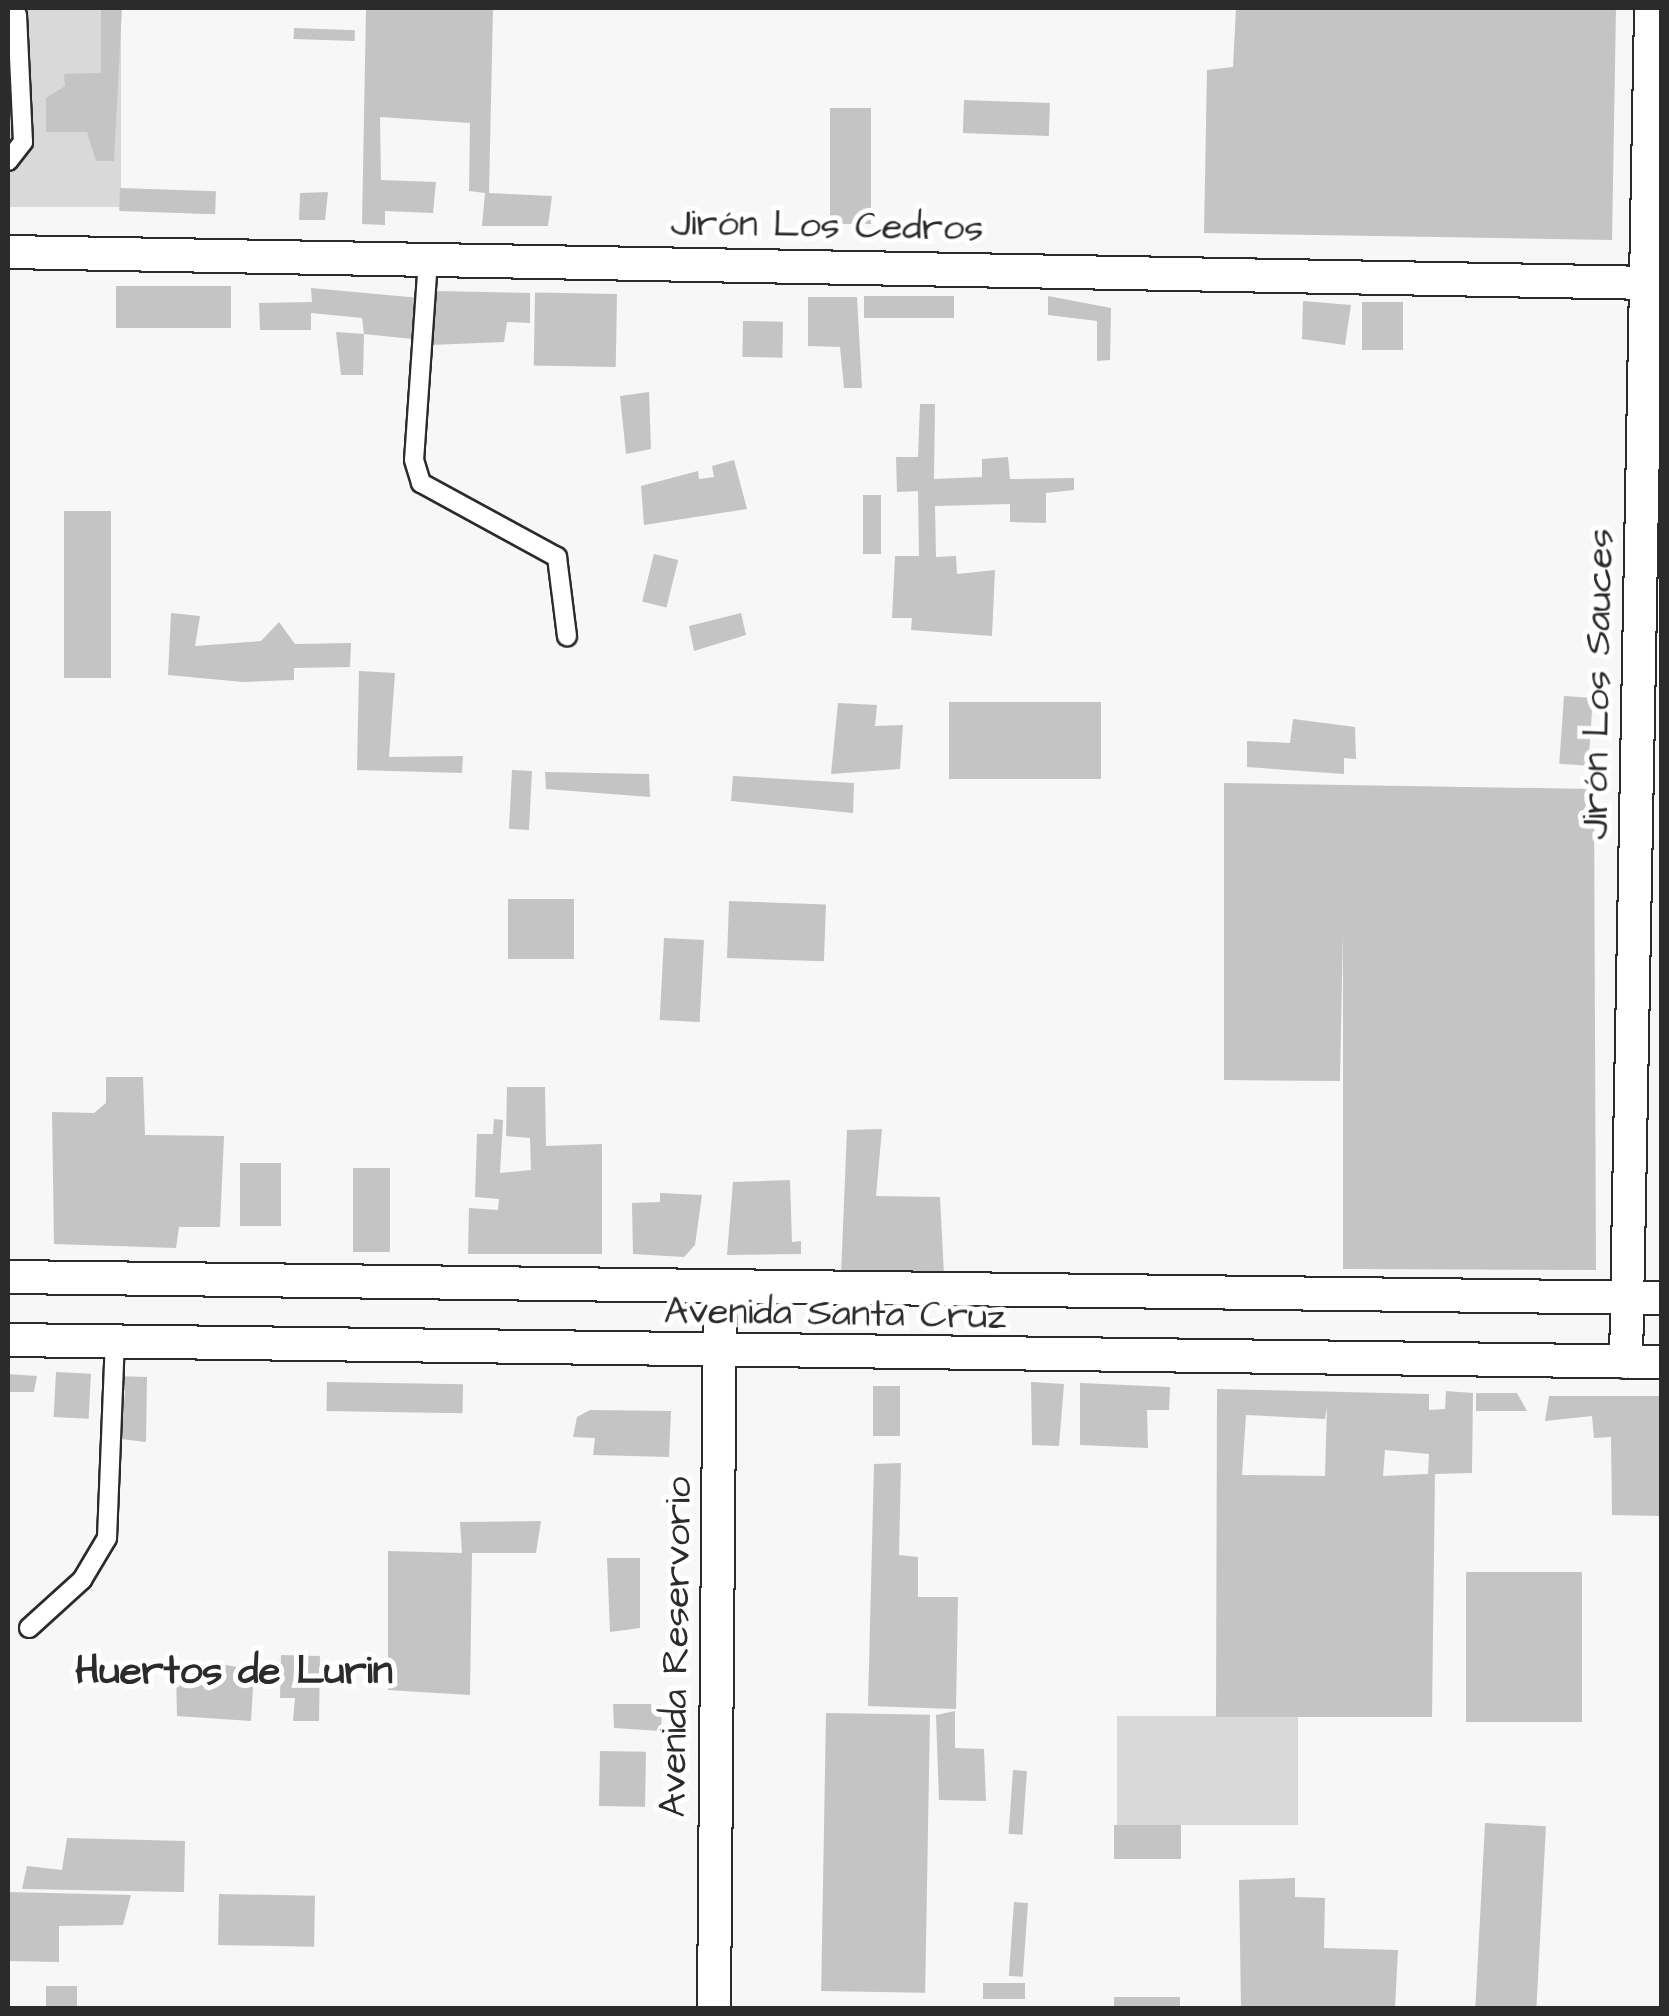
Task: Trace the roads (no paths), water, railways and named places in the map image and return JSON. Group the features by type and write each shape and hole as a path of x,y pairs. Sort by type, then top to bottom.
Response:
{"street":[{"name":"Jirón Los Sauces","path":"1626,1362 1651,8"},
{"name":"Jirón Los Cedros","path":"8,252 1646,283"},
{"name":"Avenida Santa Cruz","path":"8,1277 1662,1298"},
{"name":"Avenida Reservorio","path":"714,2008 720,1286"},
{"name":"Avenida Santa Cruz","path":"8,1340 720,1355 1662,1362"}],"lane":[{"path":"8,8 17,15 23,142 8,161"},
{"path":"428,260 414,460 421,484 558,556 567,636"},
{"path":"29,1628 82,1580 107,1538 115,1342"}],"district":[{"name":"Huertos de Lurin","path":"234,1672"}]}
